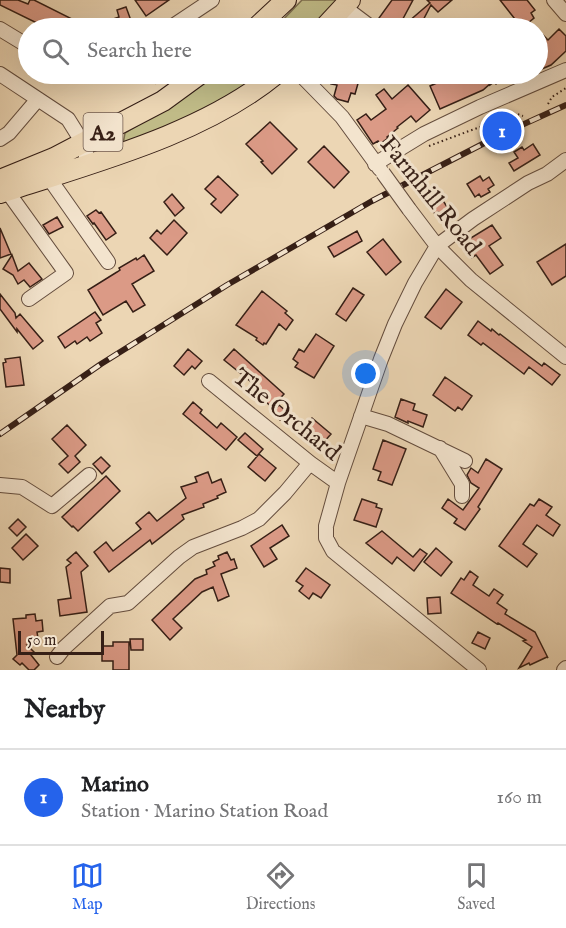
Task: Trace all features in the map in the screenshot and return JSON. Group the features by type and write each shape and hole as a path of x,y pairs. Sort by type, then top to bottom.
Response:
{"highway":[{"path":"270,18 286,0"},
{"path":"333,18 347,3"},
{"name":"A2","path":"2,188 49,178 186,84"},
{"name":"A2","path":"2,188 54,158 121,153 174,133 220,111 264,84"}],"street":[{"path":"185,18 212,0"},
{"path":"554,0 566,14"},
{"path":"347,3 362,18"},
{"path":"0,29 18,40"},
{"path":"548,78 566,70"},
{"path":"0,74 68,119 84,154"},
{"name":"Farmhill Road","path":"310,84 342,117 437,246 471,280 566,357"},
{"path":"379,168 424,134 533,84"},
{"path":"0,138 9,133 38,99"},
{"path":"479,670 333,551 326,538 326,526 338,483 395,324 415,283 437,246 473,219 566,160"},
{"path":"49,178 108,262"},
{"path":"2,188 66,273 29,299"},
{"name":"The Orchard","path":"209,381 338,483"},
{"path":"361,416 388,424 465,461"},
{"path":"440,448 462,484 462,496"},
{"path":"57,657 110,606 128,603 179,557 193,548 259,519 310,463"},
{"path":"0,485 22,487 52,506 89,475"}],"path":[{"path":"548,104 552,97 566,88"},
{"path":"430,146 517,114 523,116"}],"shaded area":[{"path":"302,0 340,0 325,18 285,18"},
{"path":"202,84 252,84 222,105 123,144 125,133"}],"building":[{"path":"0,0 18,0 28,4 30,0 34,0 70,18 27,18 0,5"},
{"path":"135,0 169,0 146,16"},
{"path":"392,0 413,0 403,18 379,18"},
{"path":"427,0 452,0 438,12 431,5 424,18 413,18 430,3"},
{"path":"500,0 527,0 535,10 531,13 534,18 514,18"},
{"path":"126,7 130,18 116,18 119,17 117,10"},
{"path":"559,29 566,36 566,51 548,66 548,40"},
{"path":"331,84 358,84 355,94 351,93 348,102 334,96 337,85"},
{"path":"434,84 490,84 483,90 440,109 430,86"},
{"path":"408,85 430,110 416,122 411,116 380,144 378,141 373,144 357,120 366,114 371,120 386,109 376,95 384,89 392,99"},
{"path":"270,122 297,149 272,174 246,144"},
{"path":"533,144 540,155 514,171 509,163 518,158 514,152 522,147 524,150"},
{"path":"324,146 349,172 334,188 308,162"},
{"path":"218,176 238,195 221,213 211,204 216,199 205,189"},
{"path":"480,176 483,181 489,177 494,185 488,189 490,192 481,197 479,194 475,197 467,184"},
{"path":"433,193 438,201 442,199 451,213 443,219 438,212 435,214 425,199"},
{"path":"172,194 184,208 175,216 164,202"},
{"path":"96,210 101,212 116,233 106,240 87,216"},
{"path":"57,217 63,227 49,234 43,225"},
{"path":"174,220 187,233 167,255 150,238 157,230 161,234"},
{"path":"492,225 501,238 489,246 503,265 490,274 476,255 471,258 460,240 468,234 471,238"},
{"path":"0,228 11,254 0,258"},
{"path":"357,231 362,241 334,257 328,247"},
{"path":"383,239 401,262 386,275 367,252"},
{"path":"566,244 566,276 552,285 537,262"},
{"path":"12,255 18,271 29,263 42,279 30,287 24,280 18,284 13,275 3,269"},
{"path":"144,255 154,271 132,284 145,305 133,312 126,301 103,315 88,290 120,270 119,268"},
{"path":"353,288 364,295 346,321 336,314"},
{"path":"446,289 462,302 441,329 425,317"},
{"path":"262,291 287,311 285,313 293,320 286,330 279,324 263,345 256,340 257,338 236,325"},
{"path":"0,294 15,313 16,318 20,314 43,341 33,349 0,309"},
{"path":"95,312 101,320 96,323 102,333 90,341 87,337 65,348 58,337"},
{"path":"478,321 491,331 492,329 500,334 542,366 544,363 560,375 552,385 529,367 524,374 483,343 481,345 468,335"},
{"path":"316,334 334,346 314,378 295,367 298,363 293,359 299,349 304,352"},
{"path":"188,349 202,361 195,369 192,366 184,375 174,366"},
{"path":"234,349 284,394 272,407 256,394 260,389 224,360"},
{"path":"20,357 24,385 6,387 3,363 6,362 5,359"},
{"path":"445,377 472,396 462,410 458,407 455,411 433,395"},
{"path":"401,399 415,404 413,410 427,415 423,427 395,417"},
{"path":"193,402 202,410 200,413 217,428 221,423 237,437 226,450 183,414"},
{"path":"279,405 287,412 280,420 272,412"},
{"path":"312,418 331,434 323,443 302,430"},
{"path":"67,425 86,445 75,456 80,462 68,473 59,464 68,456 52,439"},
{"path":"245,433 263,449 257,456 238,440"},
{"path":"383,440 406,449 392,485 378,480 381,472 373,469"},
{"path":"259,454 276,468 265,481 248,467"},
{"path":"101,457 110,466 102,474 93,464"},
{"path":"486,459 502,469 478,507 480,509 465,530 454,523 457,519 442,508 448,499 463,510 479,488 471,483 467,475 471,468 478,473"},
{"path":"208,472 212,483 221,479 226,492 203,504 204,507 182,515 184,519 152,544 150,540 109,572 94,552 106,542 113,551 141,529 136,523 149,512 157,521 186,498 181,487 197,482 195,477"},
{"path":"106,476 120,491 78,531 62,517"},
{"path":"362,499 377,504 376,507 382,509 376,527 354,520"},
{"path":"539,499 552,507 546,515 560,525 553,536 537,525 523,544 537,554 527,567 499,546 530,504 534,506"},
{"path":"18,519 26,527 17,536 9,528"},
{"path":"282,525 289,536 270,548 277,559 264,567 251,546"},
{"path":"382,531 413,557 420,549 427,554 414,571 397,557 392,564 366,543"},
{"path":"26,534 38,546 23,560 12,548"},
{"path":"436,548 452,562 441,576 424,562"},
{"path":"76,552 88,566 81,572 87,612 60,616 58,600 71,598 66,567 71,563 67,560"},
{"path":"227,552 231,560 234,559 237,568 221,574 229,596 218,601 213,587 202,592 173,619 182,628 170,640 152,620 195,579 207,574 206,570 215,566 213,562 219,559 218,556"},
{"path":"0,568 10,569 10,583 0,582"},
{"path":"306,568 330,585 321,598 313,593 309,599 299,591 303,586 296,581"},
{"path":"470,571 478,577 473,585 489,596 494,589 503,595 497,603 507,610 505,614 535,632 548,658 519,668 532,647 523,641 526,640 497,624 451,593 461,578 464,580"},
{"path":"440,597 441,613 428,614 427,598"},
{"path":"35,614 36,621 42,620 43,631 37,632 39,644 27,645 34,652 31,655 39,665 34,670 29,670 22,663 20,665 13,659 17,655 13,619 26,618 26,615"},
{"path":"478,632 490,638 485,649 472,643"},
{"path":"130,639 143,639 143,650 131,650"},
{"path":"113,642 129,642 129,670 113,670 113,661 102,661 102,646 113,646"}],"railway":[{"path":"0,434 101,364 227,285 372,201 502,134 566,105"}],"place":[{"name":"Marino","path":"502,131"}]}
